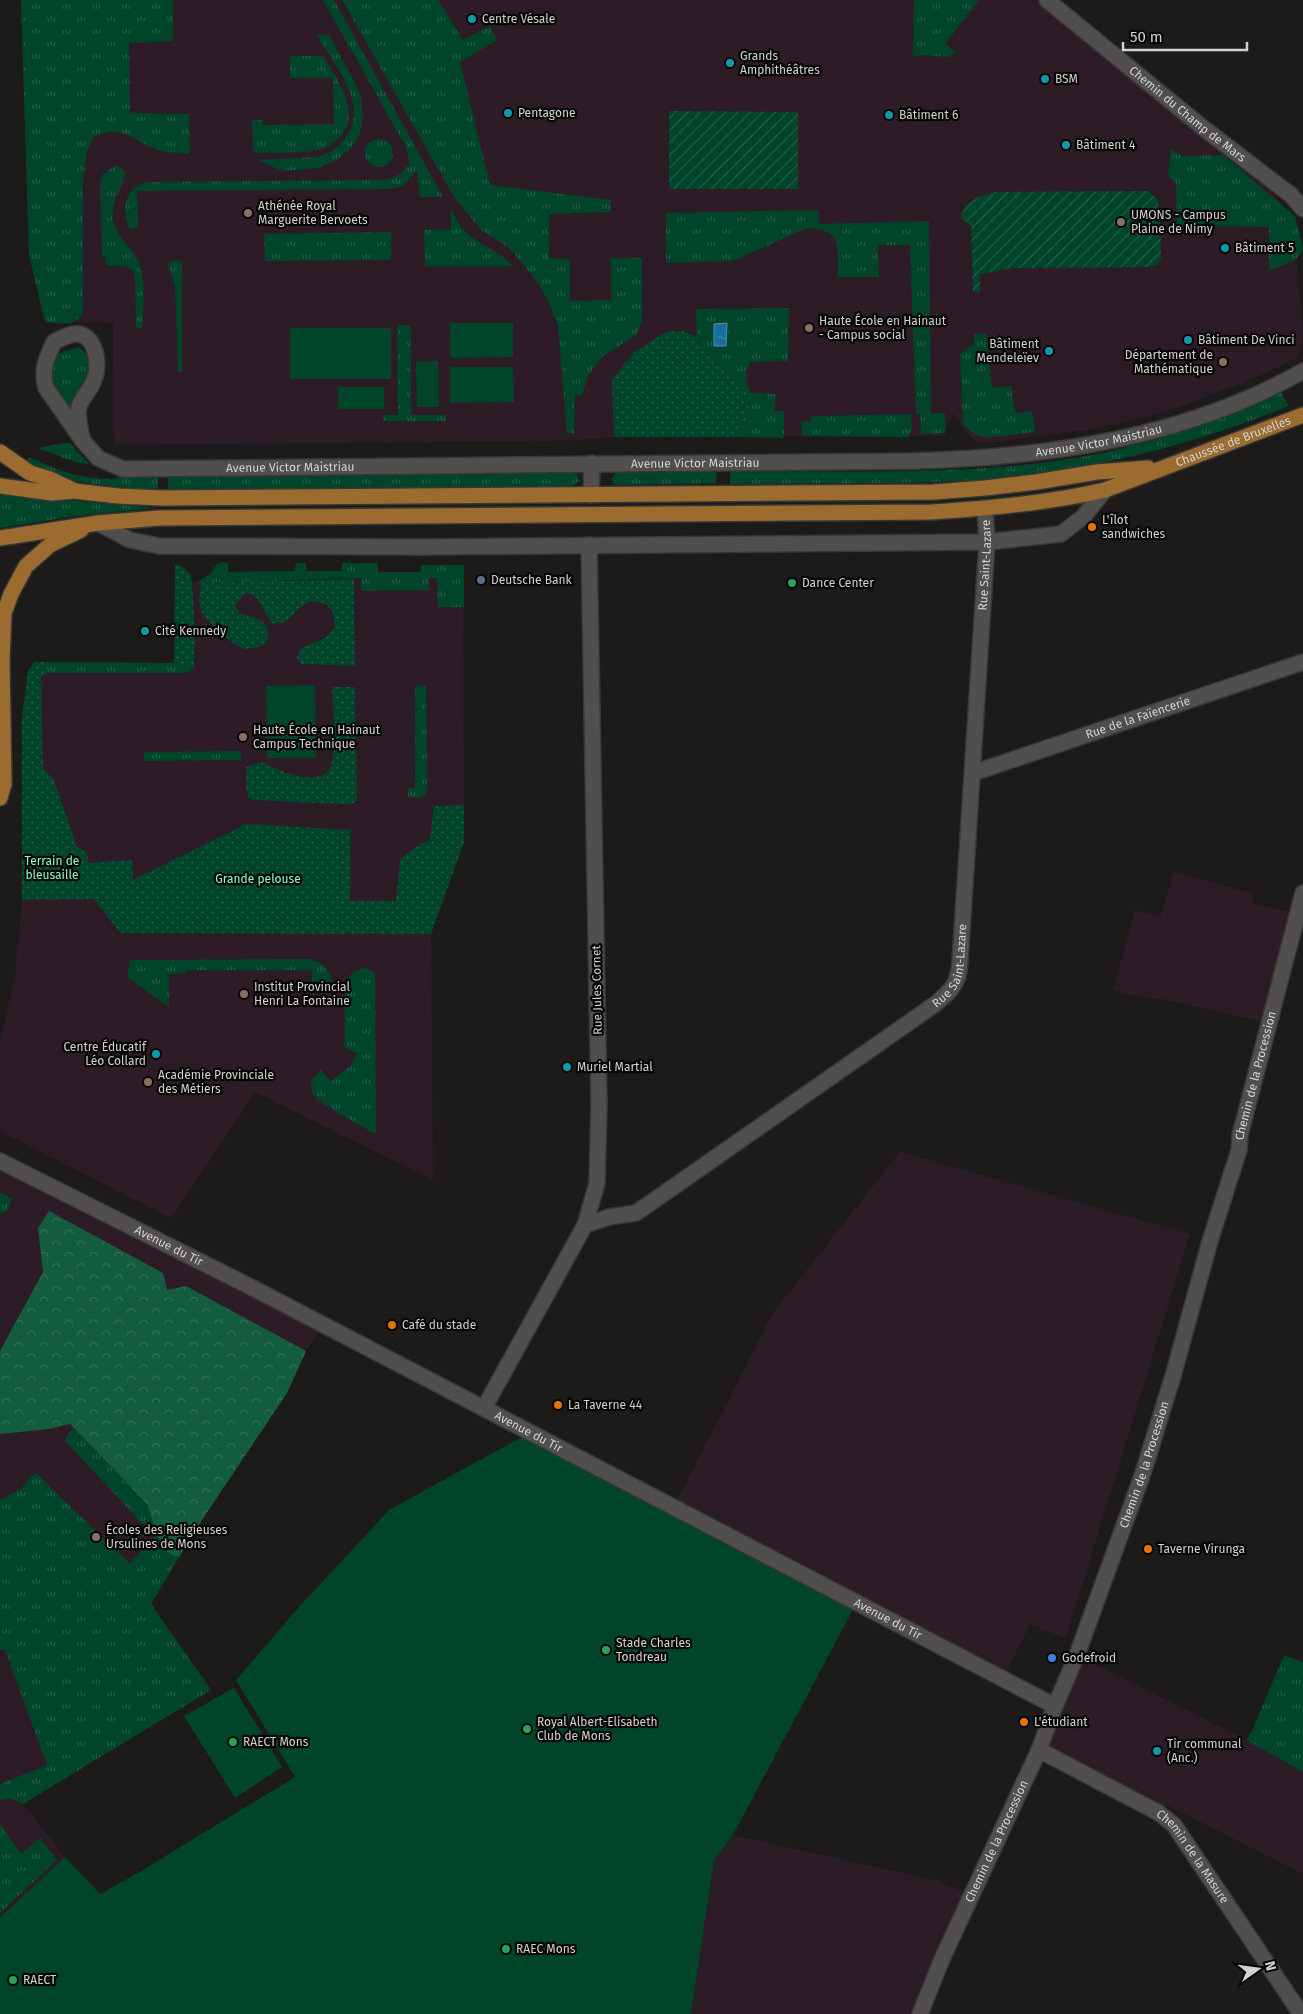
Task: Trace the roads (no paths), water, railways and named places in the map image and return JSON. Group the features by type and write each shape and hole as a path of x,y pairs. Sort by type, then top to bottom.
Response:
{"main road":[{"name":"Chaussée de Bruxelles","path":"1164,467 1200,456 1303,416"},
{"path":"0,452 30,473 50,479 74,491"},
{"path":"0,538 98,522 159,518 913,512 984,509 1070,498 1105,490 1164,467"},
{"path":"0,486 52,493 74,491 162,498 934,492 1036,482 1096,472 1164,467"},
{"path":"0,798 4,784 2,635 4,613 11,594 26,566 50,544 98,522"}],"street":[{"name":"Chemin du Champ de Mars","path":"1047,0 1202,128 1291,195 1303,209"},
{"name":"Avenue Victor Maistriau","path":"83,442 78,419 79,407 95,379 97,370 96,356 91,341 81,334 72,334 54,342 43,368 43,378 52,398 83,442 98,458 123,469 916,461 1033,454 1105,443 1171,426 1233,406 1278,386 1303,371"},
{"path":"591,495 592,463"},
{"path":"98,522 130,540 159,546 421,547 986,542 1061,534 1083,516 1105,490"},
{"name":"Rue Saint-Lazare","path":"585,1225 609,1217 636,1213 934,1006 952,990 960,974 986,542 984,509"},
{"name":"Rue Jules Cornet","path":"484,1408 585,1225 597,1183 599,1104 589,545"},
{"name":"Rue de la Faïencerie","path":"973,773 1303,662"},
{"name":"Chemin de la Procession","path":"920,2014 942,1959 1040,1750 1054,1706 1077,1655 1136,1491 1172,1381 1210,1241 1239,1150 1240,1135 1303,893"},
{"name":"Avenue du Tir","path":"0,1161 249,1286 1054,1706"},
{"name":"Chemin de la Masure","path":"1040,1750 1159,1813 1174,1825 1301,2014"}],"water":[{"path":"727,323 726,346 714,346 714,324"}],"place":[{"name":"Centre Vésale","path":"472,19"},
{"name":"Grands Amphithéâtres","path":"730,63"},
{"name":"BSM","path":"1045,79"},
{"name":"Pentagone","path":"508,113"},
{"name":"Bâtiment 6","path":"889,115"},
{"name":"Bâtiment 4","path":"1066,145"},
{"name":"Athénée Royal Marguerite Bervoets","path":"248,213"},
{"name":"UMONS - Campus Plaine de Nimy","path":"1121,222"},
{"name":"Bâtiment 5","path":"1225,248"},
{"name":"Haute École en Hainaut - Campus social","path":"809,328"},
{"name":"Bâtiment De Vinci","path":"1188,340"},
{"name":"Bâtiment Mendeleïev","path":"1049,351"},
{"name":"Département de Mathématique","path":"1223,362"},
{"name":"L'îlot sandwiches","path":"1092,527"},
{"name":"Deutsche Bank","path":"481,580"},
{"name":"Dance Center","path":"792,583"},
{"name":"Cité Kennedy","path":"145,631"},
{"name":"Haute École en Hainaut Campus Technique","path":"243,737"},
{"name":"Institut Provincial Henri La Fontaine","path":"244,994"},
{"name":"Centre Éducatif Léo Collard","path":"156,1054"},
{"name":"Muriel Martial","path":"567,1067"},
{"name":"Académie Provinciale des Métiers","path":"148,1082"},
{"name":"Café du stade","path":"392,1325"},
{"name":"La Taverne 44","path":"558,1405"},
{"name":"Écoles des Religieuses Ursulines de Mons","path":"96,1537"},
{"name":"Taverne Virunga","path":"1148,1549"},
{"name":"Stade Charles Tondreau","path":"606,1650"},
{"name":"Godefroid","path":"1052,1658"},
{"name":"L'étudiant","path":"1024,1722"},
{"name":"Royal Albert-Elisabeth Club de Mons","path":"527,1729"},
{"name":"RAECT Mons","path":"233,1742"},
{"name":"Tir communal (Anc.)","path":"1157,1751"},
{"name":"RAEC Mons","path":"506,1949"},
{"name":"RAECT","path":"13,1980"}],"park label":[{"name":"Terrain de bleusaille","path":"52,868"},
{"name":"Grande pelouse","path":"258,879"}]}
